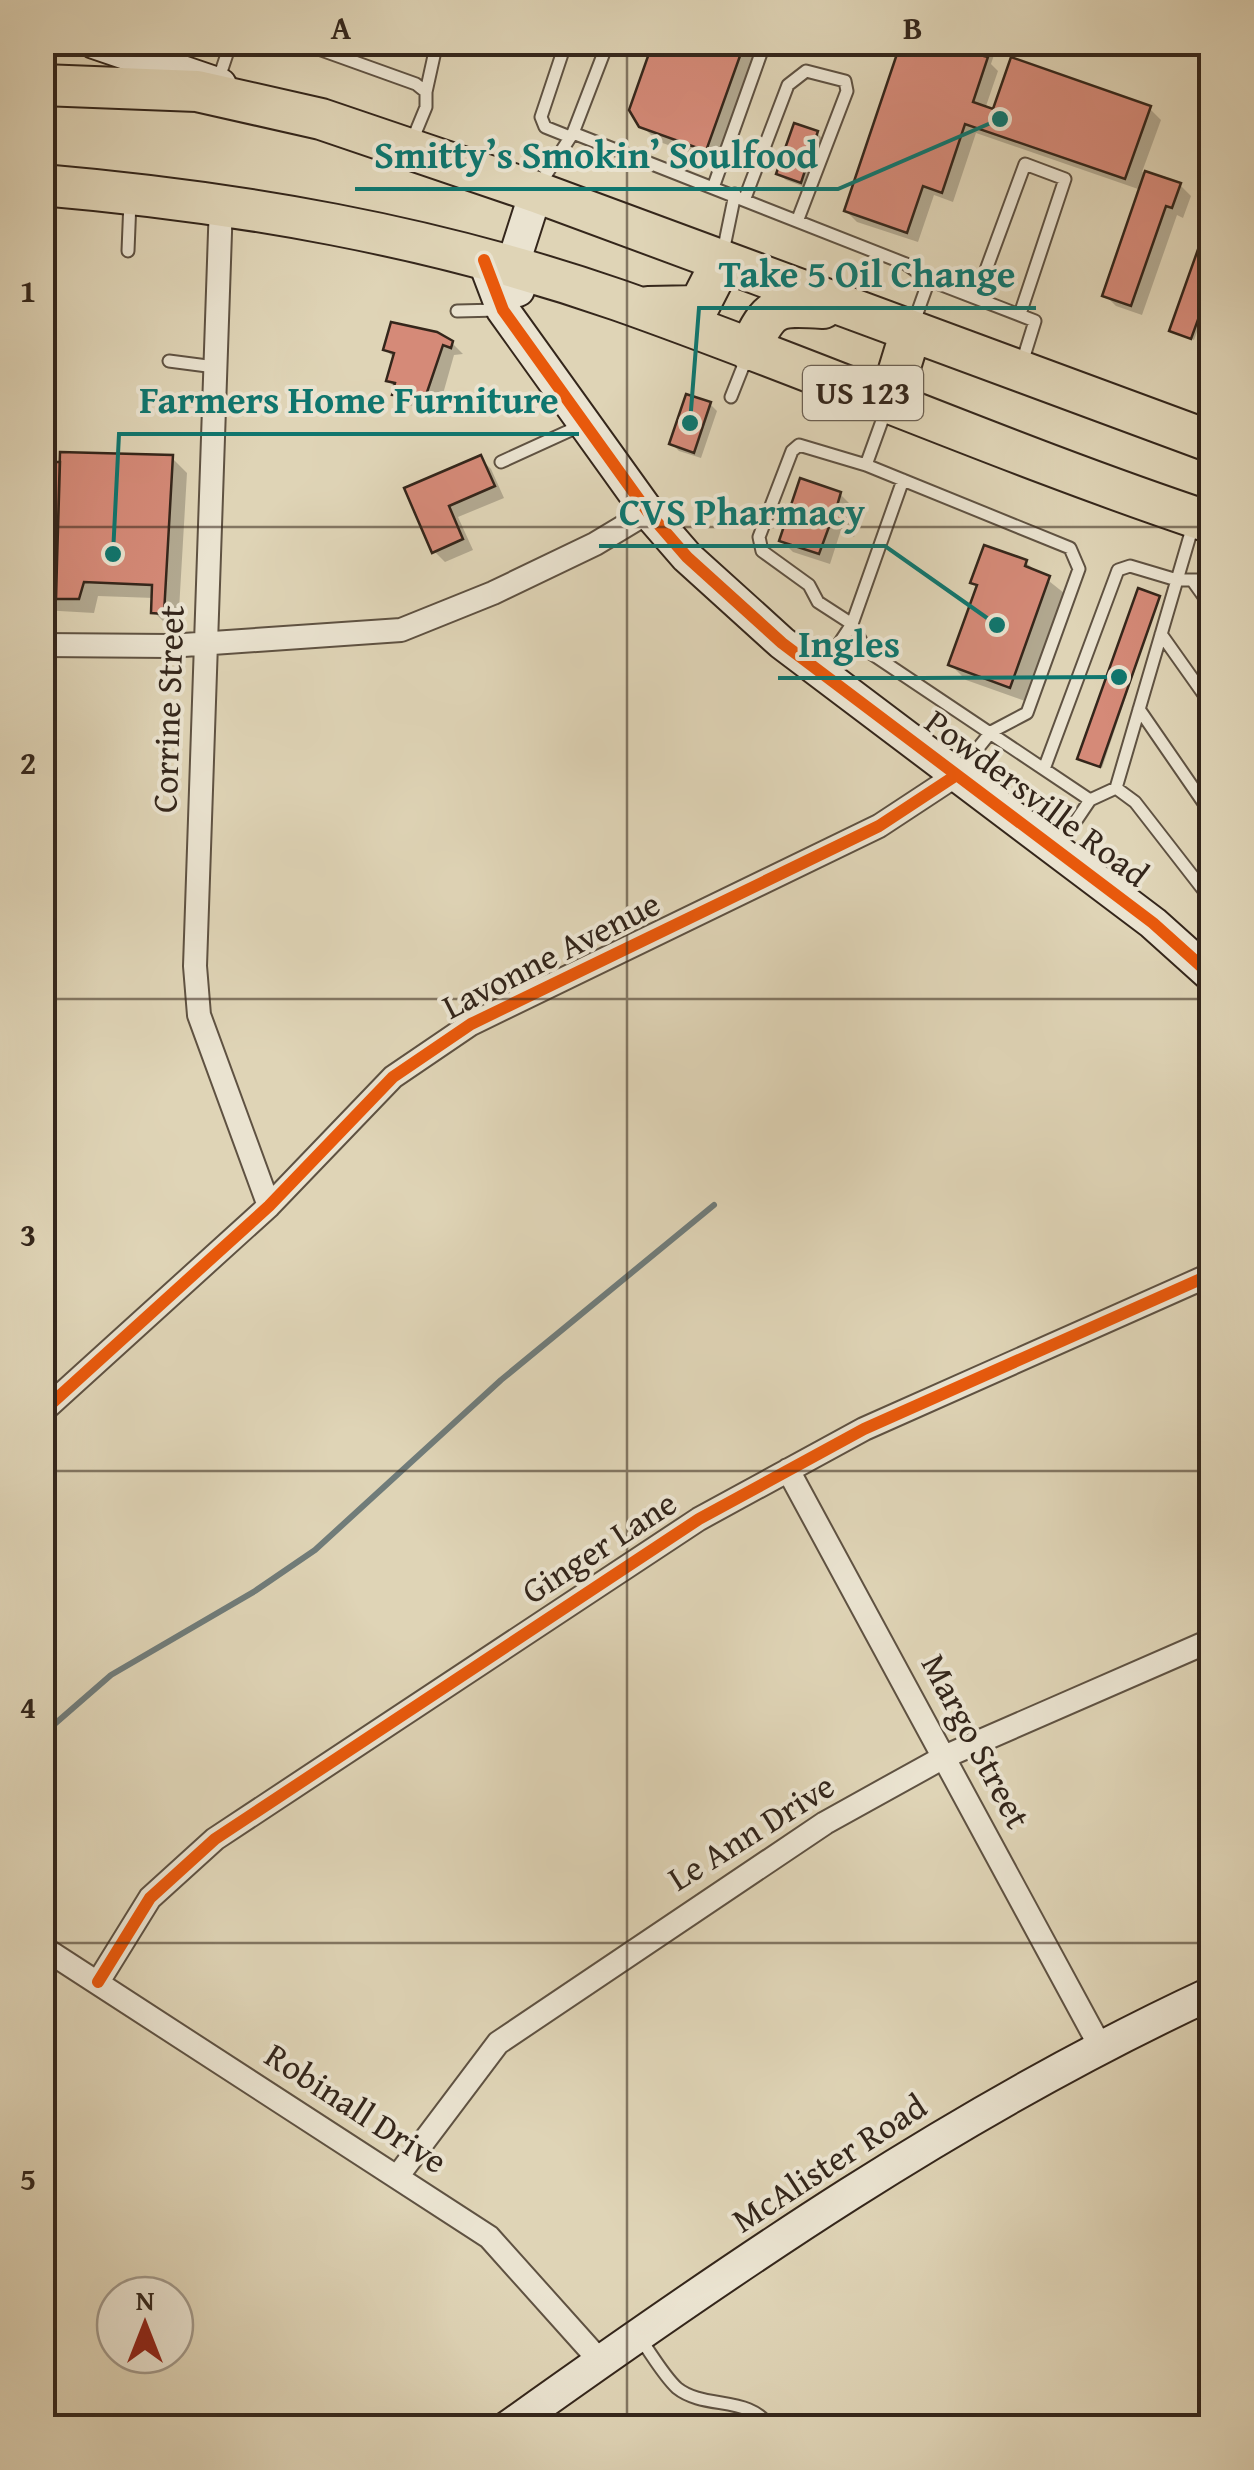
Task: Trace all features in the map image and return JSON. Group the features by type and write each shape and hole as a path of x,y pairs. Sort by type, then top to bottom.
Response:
{"highway":[{"name":"US 123","path":"42,85 198,91 276,106 536,192 1212,442"},
{"name":"US 123","path":"47,183 221,202 360,228 498,263 638,308 1203,521"},
{"path":"638,308 699,306 722,261"},
{"path":"750,350 772,310 784,306 852,309"},
{"path":"889,403 911,330"}],"street":[{"path":"94,42 276,106"},
{"path":"498,263 536,192"},
{"name":"Corrine Street","path":"221,202 195,966 199,1014 269,1206"},
{"name":"Powdersville Road","path":"498,263 503,310 648,512 687,557 820,672 1208,965"},
{"name":"Powdersville Road","path":"498,263 530,343"},
{"path":"42,645 207,644 402,630 510,584 648,512"},
{"name":"Lavonne Avenue","path":"42,1412 269,1206 394,1078 472,1024 879,826 955,776"},
{"name":"Ginger Lane","path":"98,1982 150,1898 215,1839 699,1519 928,1399 1212,1274"},
{"name":"Margo Street","path":"788,1470 1100,2046"},
{"name":"Le Ann Drive","path":"398,2177 464,2082 511,2032 825,1823 944,1757 1212,1640"},
{"name":"Robinall Drive","path":"42,1947 489,2237 601,2362"},
{"name":"McAlister Road","path":"507,2428 541,2418 601,2362 876,2178 1100,2046 1212,1993"}],"lane":[{"path":"217,84 231,42"},
{"path":"299,42 416,84 426,92"},
{"path":"409,150 426,107 437,42"},
{"path":"566,42 541,117 545,127 714,185 906,264 929,280 1035,321 1019,371"},
{"path":"536,192 571,135 608,42"},
{"path":"714,185 764,42"},
{"path":"722,261 740,196 788,85 806,71 845,80 846,91 798,219"},
{"path":"976,298 1025,164 1065,179 1020,314"},
{"path":"128,250 131,192"},
{"path":"911,330 929,280"},
{"path":"457,311 503,310"},
{"path":"731,397 750,350"},
{"path":"169,360 215,368"},
{"path":"866,465 889,403"},
{"path":"501,462 586,423"},
{"path":"955,776 991,732 1027,713 1079,569 1077,556 1070,548 866,465 799,445 792,451 759,538 762,551 808,585 818,602 852,624 866,650 991,732 1090,800"},
{"path":"820,672 852,624 903,480"},
{"path":"1056,850 1090,800 1116,788 1177,580 1203,521"},
{"path":"1044,769 1118,570 1130,566 1177,580 1212,580"},
{"path":"1192,580 1212,608"},
{"path":"1161,634 1212,706"},
{"path":"1139,709 1212,815"},
{"path":"1116,788 1136,802 1212,901"},
{"path":"639,2337 677,2388 692,2396 752,2410 770,2428"}],"building":[{"path":"653,42 745,42 706,151 639,127 629,110"},
{"path":"901,42 984,42 980,55 988,57 973,102 993,109 1011,57 1151,106 1125,179 965,124 942,193 923,186 907,233 844,211"},
{"path":"794,123 818,131 801,183 776,174"},
{"path":"1145,171 1181,183 1172,208 1166,206 1131,306 1102,296"},
{"path":"1212,210 1212,281 1191,339 1169,331"},
{"path":"391,322 437,332 453,341 451,348 443,345 423,404 413,402 416,393 405,390 404,396 392,395 395,383 386,381 394,353 383,350"},
{"path":"686,394 711,402 694,453 669,444"},
{"path":"42,450 48,450 48,462 60,462 56,595 42,595"},
{"path":"60,452 173,455 164,614 151,613 152,585 84,582 79,599 56,599"},
{"path":"481,455 495,486 449,506 463,539 432,553 404,488"},
{"path":"800,478 841,492 835,513 847,517 844,528 830,524 819,554 779,541"},
{"path":"984,545 1027,560 1025,566 1050,576 1010,688 948,665 977,585 970,583"},
{"path":"1138,588 1160,596 1100,767 1077,759"}],"waterway":[{"path":"42,1735 111,1675 255,1591 315,1550 501,1380 714,1205"}],"cycle path":[{"path":"484,260 503,310 648,512 687,557 782,643 1153,923 1212,976"},
{"path":"42,1412 269,1206 393,1077 471,1024 879,826 955,776"},
{"path":"98,1982 150,1898 215,1839 699,1519 864,1429 1212,1274"}],"place":[{"name":"Smitty’s Smokin’ Soulfood","path":"1000,119"},
{"name":"Take 5 Oil Change","path":"690,423"},
{"name":"Farmers Home Furniture","path":"113,554"},
{"name":"CVS Pharmacy","path":"997,625"},
{"name":"Ingles","path":"1119,677"}]}
